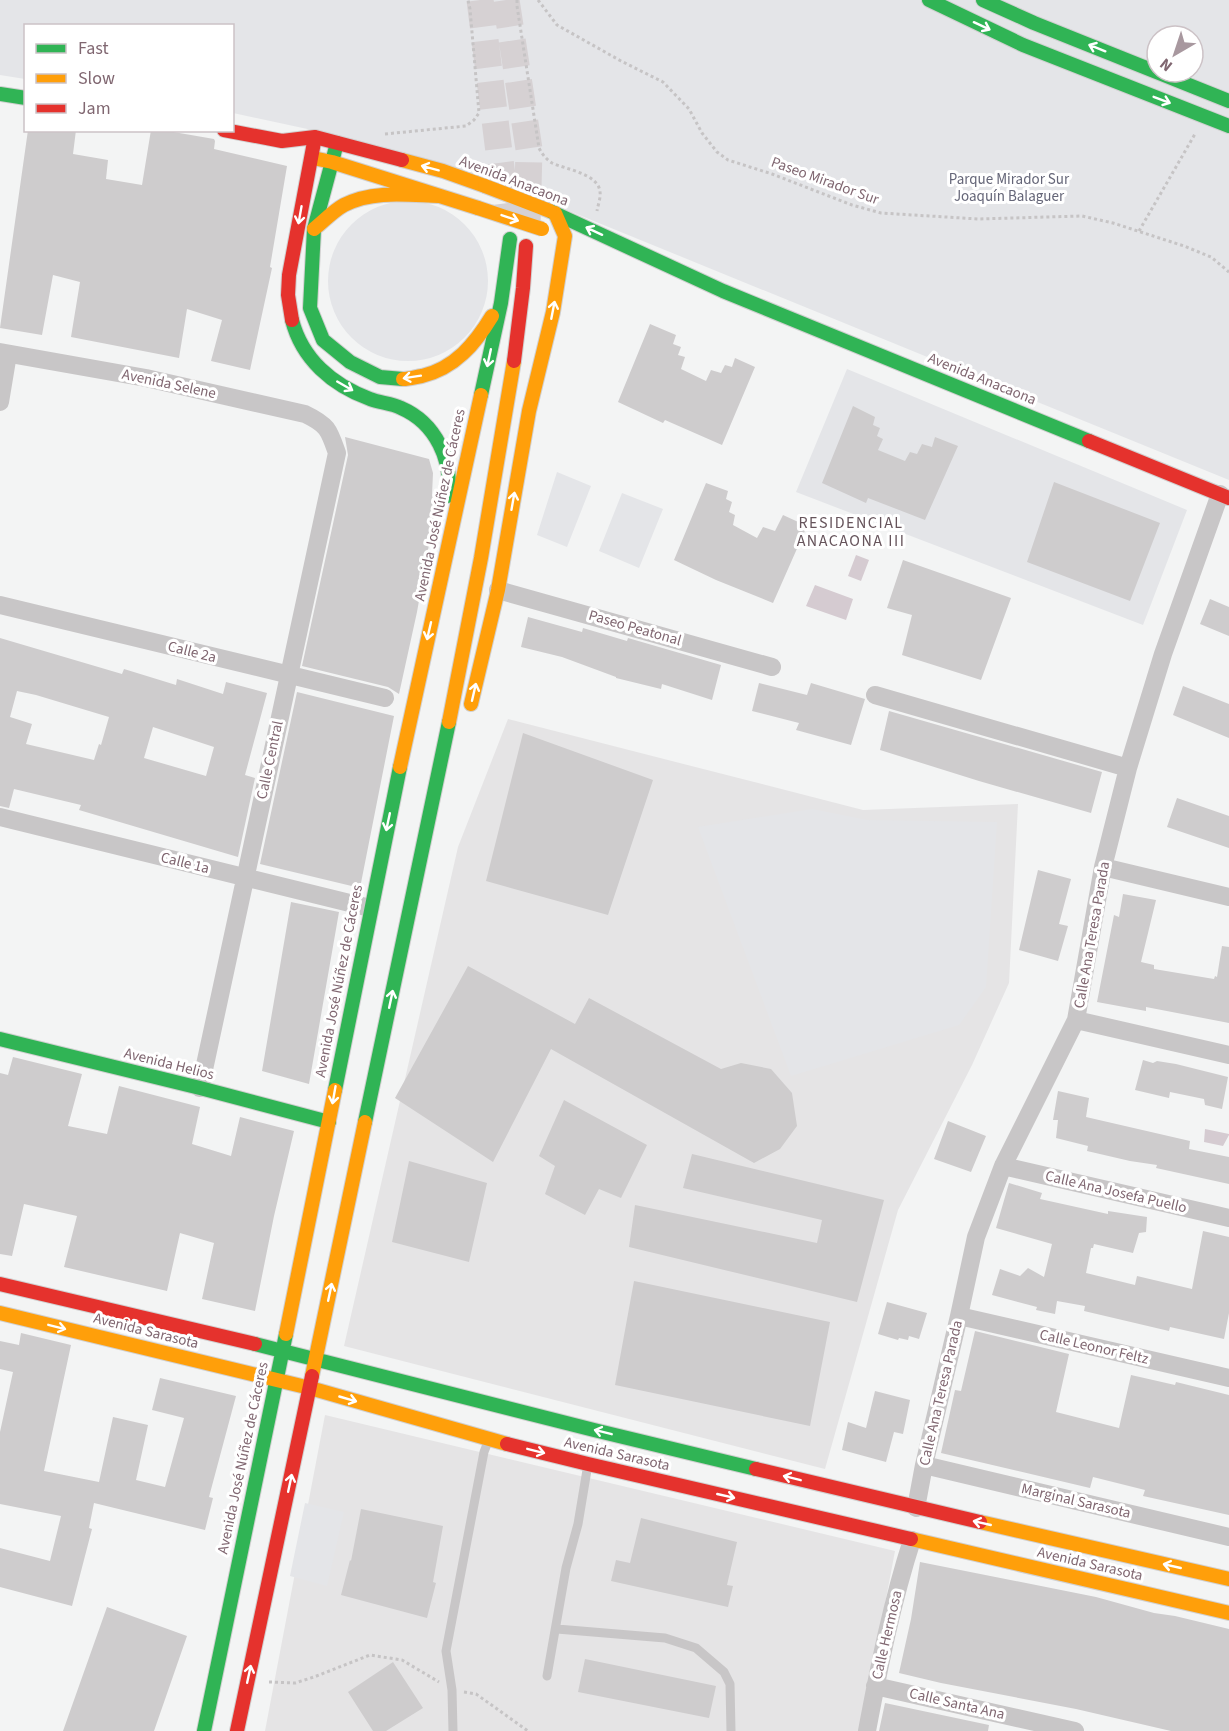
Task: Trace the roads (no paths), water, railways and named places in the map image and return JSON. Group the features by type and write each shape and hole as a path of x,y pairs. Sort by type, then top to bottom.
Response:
{"main road":[{"path":"929,0 1023,45 1229,126"},
{"path":"983,0 1034,23 1229,101"},
{"path":"0,94 24,98"},
{"name":"Avenida Anacaona","path":"234,132 282,141 315,137 443,171 485,186 553,212 723,291 1225,496"},
{"path":"315,137 288,281 291,313 297,337 307,357 324,374 365,398 401,408 417,417 444,451 449,467 450,485 437,544 435,605"},
{"name":"Avenida Anacaona","path":"282,141 310,157 478,207 570,238"},
{"path":"337,144 314,229 310,308 323,340 350,362 380,377 409,379 437,372 462,356 482,333 501,303"},
{"path":"314,229 344,206 363,198 382,195 439,196"},
{"path":"469,712 498,590 529,411 570,238 553,212"},
{"name":"Avenida José Núñez de Cáceres","path":"204,1731 329,1122 378,867 501,303 510,239"},
{"path":"241,1730 248,1681 316,1359 374,1035 410,871 465,645 511,377 525,274 526,239"},
{"name":"Avenida Anacaona","path":"599,248 723,291"},
{"path":"410,871 441,810 454,766"},
{"path":"378,867 410,871"},
{"path":"347,1029 374,1035"},
{"name":"Avenida Helios","path":"0,1039 329,1122"},
{"path":"338,1070 366,1076"},
{"name":"Avenida Sarasota","path":"0,1284 282,1350 916,1508 1229,1579"},
{"name":"Avenida Sarasota","path":"0,1313 310,1388 489,1439 588,1464 1229,1613"}],"street":[{"path":"0,402 4,353"},
{"name":"Avenida Selene","path":"4,353 146,378 305,414 321,421 330,432"},
{"name":"Calle Central","path":"200,1088 337,453 330,432"},
{"name":"Calle Ana Teresa Parada","path":"916,1508 976,1238 1003,1166 1076,1020 1103,867 1128,768 1163,654 1225,496"},
{"name":"Paseo Peatonal","path":"498,590 772,667"},
{"name":"Calle 2a","path":"0,605 385,699"},
{"path":"875,695 1128,768"},
{"name":"Calle 1a","path":"0,818 370,908"},
{"path":"1103,867 1229,897"},
{"path":"1076,1020 1229,1055"},
{"name":"Calle Ana Josefa Puello","path":"1003,1166 1229,1218"},
{"name":"Calle Leonor Feltz","path":"959,1316 1229,1378"},
{"name":"Marginal Sarasota","path":"924,1465 1229,1537"},
{"name":"Calle Hermosa","path":"867,1731 904,1563 912,1540"},
{"name":"Calle Santa Ana","path":"876,1686 1075,1731"}],"lane":[{"path":"453,1731 452,1690 446,1651 484,1452 489,1439"},
{"path":"548,1676 588,1464"},
{"path":"557,1629 665,1638 696,1648 724,1672 730,1684 732,1731"}],"tunnel":[{"path":"480,0 507,216"},
{"path":"506,0 529,149 527,226"}],"district":[{"name":"RESIDENCIAL ANACAONA III","path":"851,532"}],"park label":[{"name":"Parque Mirador Sur Joaquín Balaguer","path":"1009,188"}]}
